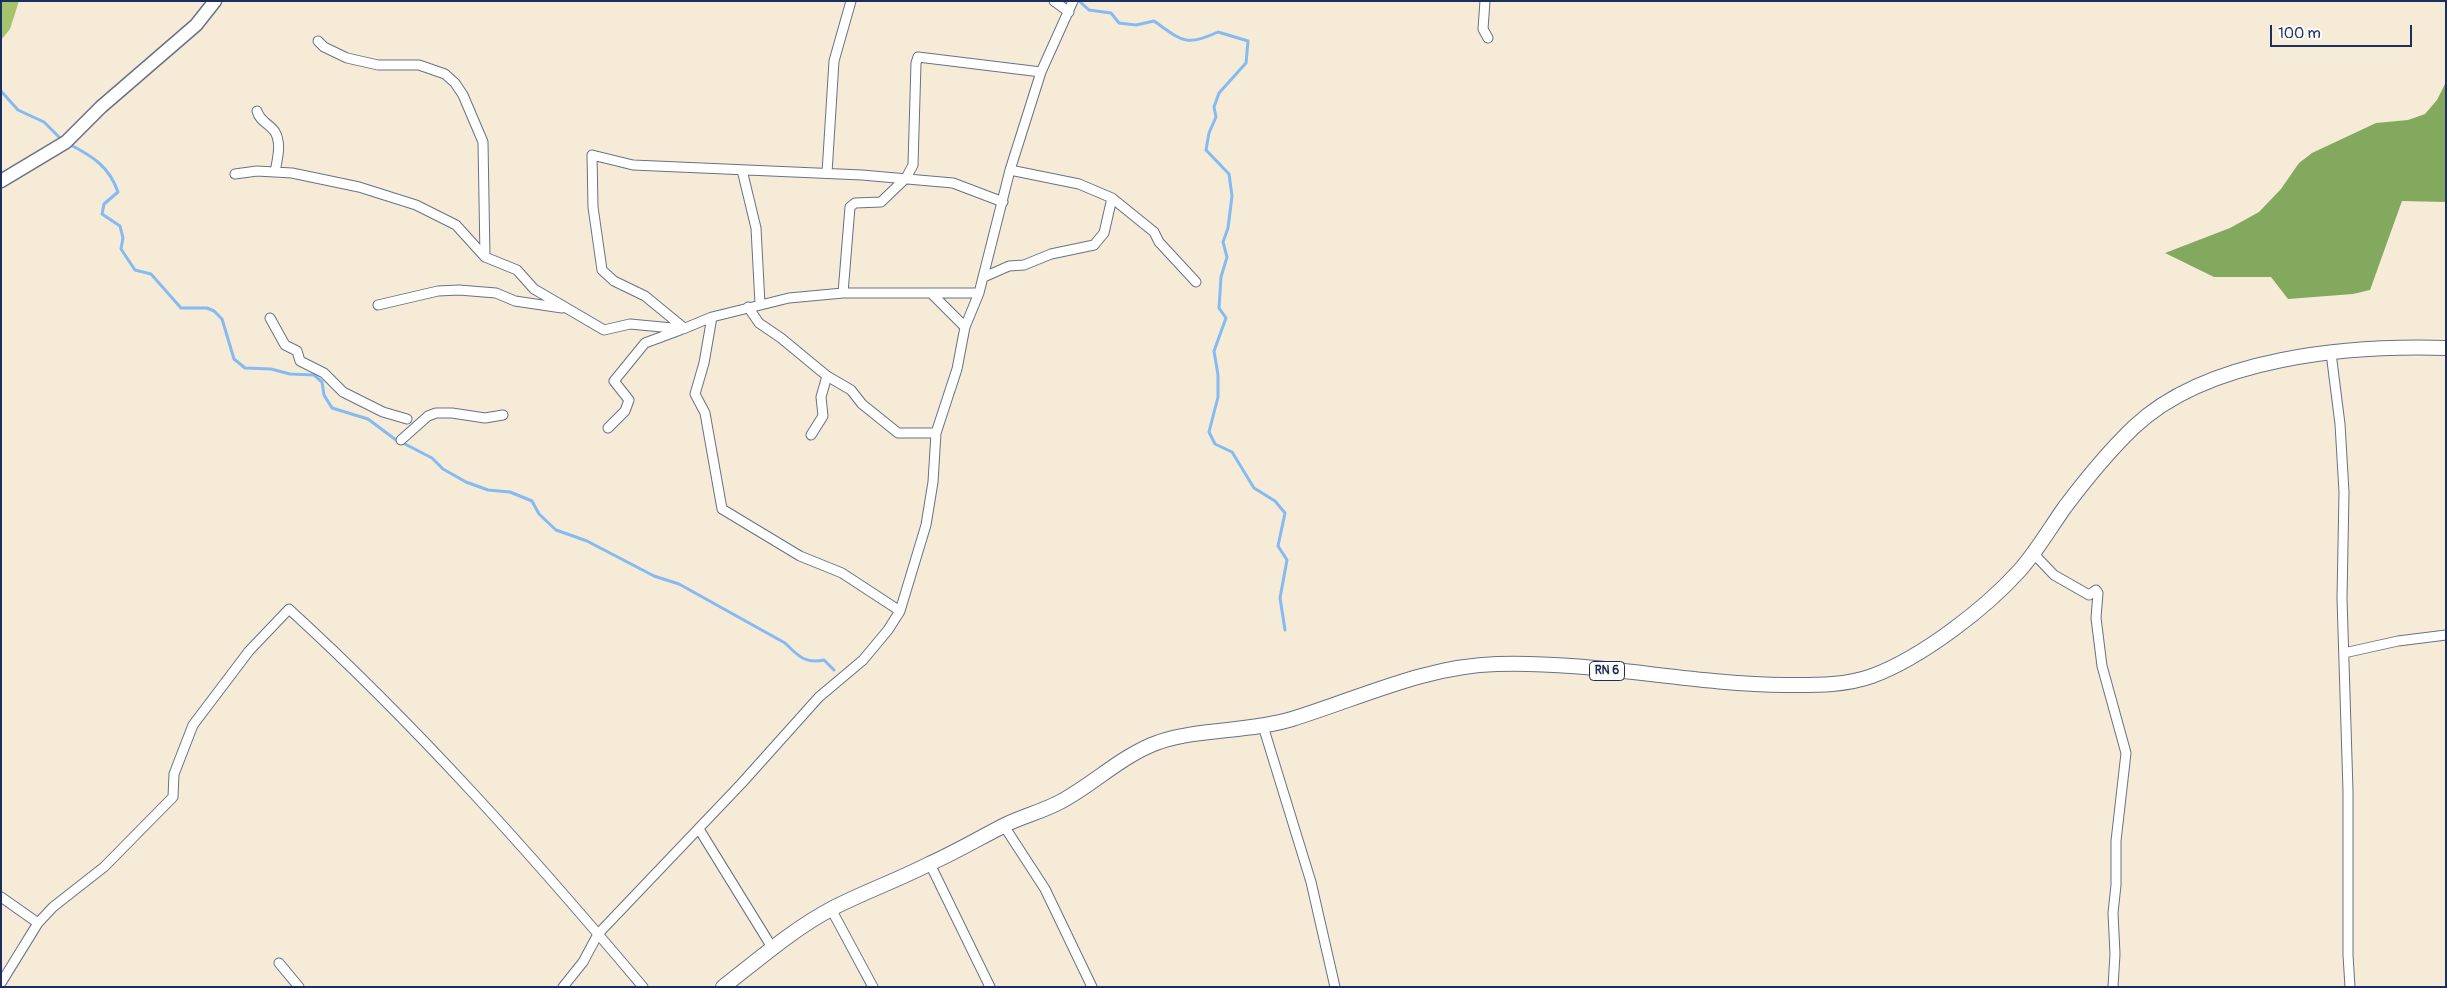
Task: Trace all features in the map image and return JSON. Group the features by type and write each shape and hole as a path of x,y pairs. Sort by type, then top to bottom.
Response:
{"main road":[{"name":"RN 6","path":"723,987 773,949 831,909 930,864 1004,826 1060,802 1122,761 1154,744 1173,738 1263,726 1287,720 1405,680 1460,667 1492,664 1532,664 1742,684 1831,684 1866,678 1910,657 1966,620 2018,572 2103,459 2137,424 2178,396 2232,373 2288,359 2331,353 2409,347 2446,348"}],"street":[{"path":"1,181 66,142 101,107 196,25 215,1"},
{"path":"827,173 834,61 851,1"},
{"path":"1054,1 1068,12"},
{"path":"563,987 583,962 598,934 699,829 818,697 863,660 888,630 900,611 926,525 933,482 936,433 957,369 965,327 984,277 1010,170 1041,72 1073,1"},
{"path":"1485,1 1483,29 1488,38"},
{"path":"318,42 347,58 378,65 419,65 445,74 455,82 463,95 483,142 485,257"},
{"path":"843,293 850,207 854,204 881,202 906,178 913,165 915,152 916,62 918,57 1041,72"},
{"path":"257,111 260,119 275,132 279,151 275,172"},
{"path":"683,329 645,296 614,281 602,270 593,207 592,156 632,165 827,173 953,183 1003,202"},
{"path":"742,170 756,228 760,304"},
{"path":"1010,170 1079,184 1112,198 1154,232 1159,242 1196,282"},
{"path":"235,174 292,173 359,187 416,205 456,225 485,257 517,270 534,289 604,330 630,324 683,329"},
{"path":"984,277 1009,266 1024,265 1051,254 1094,245 1104,233 1112,198"},
{"path":"378,304 438,290 459,290 496,293 515,301 570,310"},
{"path":"608,428 625,412 629,400 614,381 621,370 646,343 712,316 789,298 843,293 933,295 979,293"},
{"path":"933,295 965,327"},
{"path":"748,307 758,322 781,338 827,376 851,390 862,404 898,433 936,433"},
{"path":"712,316 704,363 695,394 705,413 722,509 800,556 842,573 900,611"},
{"path":"270,318 285,346 297,351 300,361 324,373 343,392 382,412 407,419"},
{"path":"2331,353 2340,424 2344,492 2344,653 2348,791 2348,955 2350,987"},
{"path":"811,435 823,416 821,397 827,376"},
{"path":"401,440 428,416 436,413 452,413 486,418 503,415"},
{"path":"2033,553 2054,575 2089,595 2096,590 2098,593 2096,618 2102,666 2126,753 2116,841 2116,885 2113,913 2114,987"},
{"path":"1,983 38,923 53,908 104,868 173,797 174,774 194,725 249,651 289,609 332,648 514,835 643,987"},
{"path":"2344,653 2398,641 2446,635"},
{"path":"1263,726 1311,882 1335,987"},
{"path":"1004,826 1045,889 1092,987"},
{"path":"699,829 773,949"},
{"path":"930,864 990,987"},
{"path":"1,897 38,923"},
{"path":"831,909 873,987"},
{"path":"279,963 299,987"}],"green space":[{"path":"1,1 19,1 10,29 1,40"},
{"path":"2446,82 2446,202 2402,201 2370,290 2353,294 2288,299 2271,277 2214,277 2165,253 2230,228 2259,212 2281,189 2299,163 2312,153 2376,123 2408,120 2425,114 2437,100"}],"waterway":[{"path":"1079,1 1089,10 1111,13 1119,23 1136,25 1154,21 1184,40 1207,37 1218,32 1248,41 1246,63 1219,93 1214,107 1216,117 1209,133 1206,150 1229,174 1232,196 1228,228 1223,242 1227,257 1221,277 1219,308 1226,318 1214,351 1218,375 1218,397 1209,432 1215,444 1232,452 1254,488 1275,501 1285,513 1278,546 1287,560 1280,598 1285,630"},
{"path":"1,91 18,110 44,122 62,140"},
{"path":"69,144 99,163 110,175 118,192 104,204 102,214 120,226 123,238 121,249 135,270 151,274 181,308 207,308 214,311 222,319 234,359 245,368 271,369 290,374 314,375 322,382 324,395 332,408 368,419 396,440"},
{"path":"403,443 432,458 443,469 466,482 488,490 510,492 532,501 539,514 556,530 587,541 654,576 679,584 785,643 802,658 812,661 824,660 834,670"}]}
